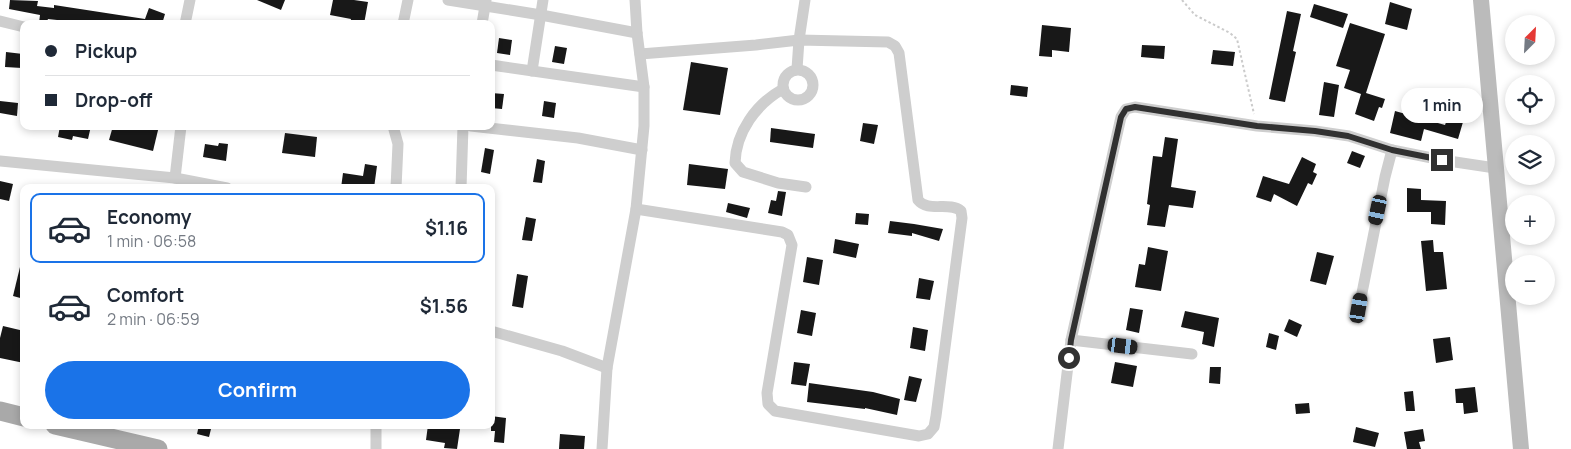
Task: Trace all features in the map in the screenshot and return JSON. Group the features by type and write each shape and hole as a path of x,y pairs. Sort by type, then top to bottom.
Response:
{"main road":[{"path":"0,411 20,416"},
{"path":"72,429 158,449"}],"street":[{"path":"185,20 190,0"},
{"path":"404,20 408,0"},
{"path":"448,0 485,3 637,33"},
{"path":"532,71 543,0"},
{"path":"602,449 607,368 636,209 644,126 644,87 635,0"},
{"path":"797,70 805,0"},
{"path":"1481,0 1522,449"},
{"path":"483,20 485,3"},
{"path":"0,21 20,26"},
{"path":"636,209 782,232 788,235 792,245 767,392 768,404 776,411 919,436 928,434 934,427 962,218 961,211 956,206 927,206 921,204 918,200 899,53 895,46 888,42 799,40 640,54"},
{"path":"495,66 644,87"},
{"path":"797,70 809,74 814,85 808,96 803,100 791,99 783,89 782,82 785,76 790,71 797,70"},
{"path":"783,89 769,96 757,108 739,139 735,163 743,172 778,183 806,187"},
{"path":"1058,449 1071,340 1121,117 1126,109 1135,107 1257,126 1348,136 1392,150 1496,168"},
{"path":"495,129 578,138 642,150"},
{"path":"175,178 181,130"},
{"path":"394,130 398,144 396,184"},
{"path":"461,184 463,130"},
{"path":"1359,308 1385,176 1392,150"},
{"path":"0,160 175,178 206,184"},
{"path":"495,332 562,351 607,368"},
{"path":"1071,340 1192,354"},
{"path":"376,429 376,449"}],"path":[{"path":"1182,0 1195,16 1230,33 1236,39 1257,126"}],"building":[{"path":"10,0 38,1 37,6 54,8 54,5 145,19 149,8 165,14 163,20 39,20 40,15 9,9"},
{"path":"257,0 285,0 281,10"},
{"path":"333,0 368,2 365,20 351,20 330,15"},
{"path":"1390,2 1412,9 1407,30 1385,24"},
{"path":"1314,4 1348,14 1343,28 1310,17"},
{"path":"1287,11 1301,14 1293,51 1296,52 1285,102 1269,99"},
{"path":"1350,23 1385,34 1366,93 1385,99 1382,108 1379,107 1374,121 1355,114 1361,94 1344,88 1350,70 1336,66"},
{"path":"1042,25 1071,28 1069,52 1052,50 1052,57 1039,56"},
{"path":"499,38 512,40 510,55 497,53"},
{"path":"1142,45 1165,46 1164,59 1141,57"},
{"path":"555,46 567,48 564,64 552,62"},
{"path":"1213,50 1235,52 1233,66 1211,64"},
{"path":"6,52 20,54 20,68 5,67"},
{"path":"691,62 728,68 720,115 683,110"},
{"path":"1324,82 1339,85 1334,117 1319,115"},
{"path":"1011,85 1028,87 1027,97 1010,95"},
{"path":"495,93 504,94 502,109 495,108"},
{"path":"0,101 18,103 17,116 0,113"},
{"path":"544,101 556,103 554,118 542,116"},
{"path":"1395,111 1445,125 1448,117 1463,122 1458,139 1424,129 1421,141 1390,133"},
{"path":"863,123 878,125 874,144 860,141"},
{"path":"771,128 815,134 813,148 770,142"},
{"path":"59,130 90,130 88,139 73,136 72,140 58,137"},
{"path":"112,130 158,130 153,151 109,140"},
{"path":"285,133 317,137 315,157 282,153"},
{"path":"1165,137 1178,139 1171,187 1196,191 1193,208 1169,205 1165,227 1147,225 1150,205 1147,204 1153,156 1162,157"},
{"path":"219,143 228,144 226,161 203,157 205,144 218,146"},
{"path":"485,148 494,150 490,174 481,172"},
{"path":"1352,151 1365,156 1360,168 1347,163"},
{"path":"1302,157 1316,164 1313,172 1317,174 1312,185 1308,183 1297,206 1274,194 1271,202 1256,197 1263,176 1289,184"},
{"path":"537,159 545,161 542,183 533,182"},
{"path":"365,164 377,166 375,184 342,184 343,173 363,176"},
{"path":"689,164 728,169 725,189 687,185"},
{"path":"0,181 13,184 9,201 0,199"},
{"path":"1407,188 1421,189 1421,200 1446,201 1445,225 1431,224 1431,212 1407,212"},
{"path":"778,191 786,192 782,216 768,213 771,200 776,201"},
{"path":"728,203 750,208 747,218 726,212"},
{"path":"856,213 869,214 868,225 855,224"},
{"path":"526,217 536,219 532,241 522,240"},
{"path":"890,221 943,229 939,241 912,233 912,236 888,233"},
{"path":"835,239 859,244 856,258 833,253"},
{"path":"1433,240 1434,252 1443,252 1447,289 1426,291 1421,241"},
{"path":"1148,247 1168,251 1161,291 1135,287 1139,264 1145,265"},
{"path":"1317,252 1334,256 1326,285 1310,281"},
{"path":"807,257 823,260 819,285 803,282"},
{"path":"20,267 20,298 13,296"},
{"path":"517,274 528,276 523,308 512,306"},
{"path":"919,278 934,281 930,300 916,298"},
{"path":"1130,308 1143,310 1139,333 1126,330"},
{"path":"801,310 816,313 812,336 797,333"},
{"path":"1185,311 1219,318 1214,347 1202,344 1204,332 1181,327"},
{"path":"1289,319 1302,325 1297,337 1284,331"},
{"path":"3,326 20,330 20,362 0,358 0,338"},
{"path":"913,327 928,330 925,351 910,348"},
{"path":"1269,333 1279,336 1276,350 1266,347"},
{"path":"1450,337 1453,360 1436,363 1433,339"},
{"path":"794,362 810,364 806,386 791,384"},
{"path":"1115,362 1137,366 1133,387 1111,383"},
{"path":"1210,367 1221,367 1220,384 1209,383"},
{"path":"909,376 922,379 916,402 904,400"},
{"path":"809,383 873,392 900,399 897,415 865,408 807,402"},
{"path":"1475,387 1478,412 1464,414 1463,403 1456,403 1455,389"},
{"path":"1413,391 1415,411 1406,411 1404,392"},
{"path":"1309,403 1310,413 1296,414 1295,404"},
{"path":"495,417 506,418 504,443 494,442 495,431 491,431 491,429 495,429"},
{"path":"1356,427 1379,433 1375,447 1353,442"},
{"path":"198,429 211,429 209,437 197,434"},
{"path":"427,429 460,429 457,449 444,448 445,443 426,440"},
{"path":"1423,429 1425,441 1419,442 1421,449 1407,449 1404,432"},
{"path":"560,434 585,436 584,449 559,449"}],"route":[{"path":"1069,358 1071,340 1121,117 1126,109 1135,107 1257,126 1348,136 1392,150 1442,160"}]}
